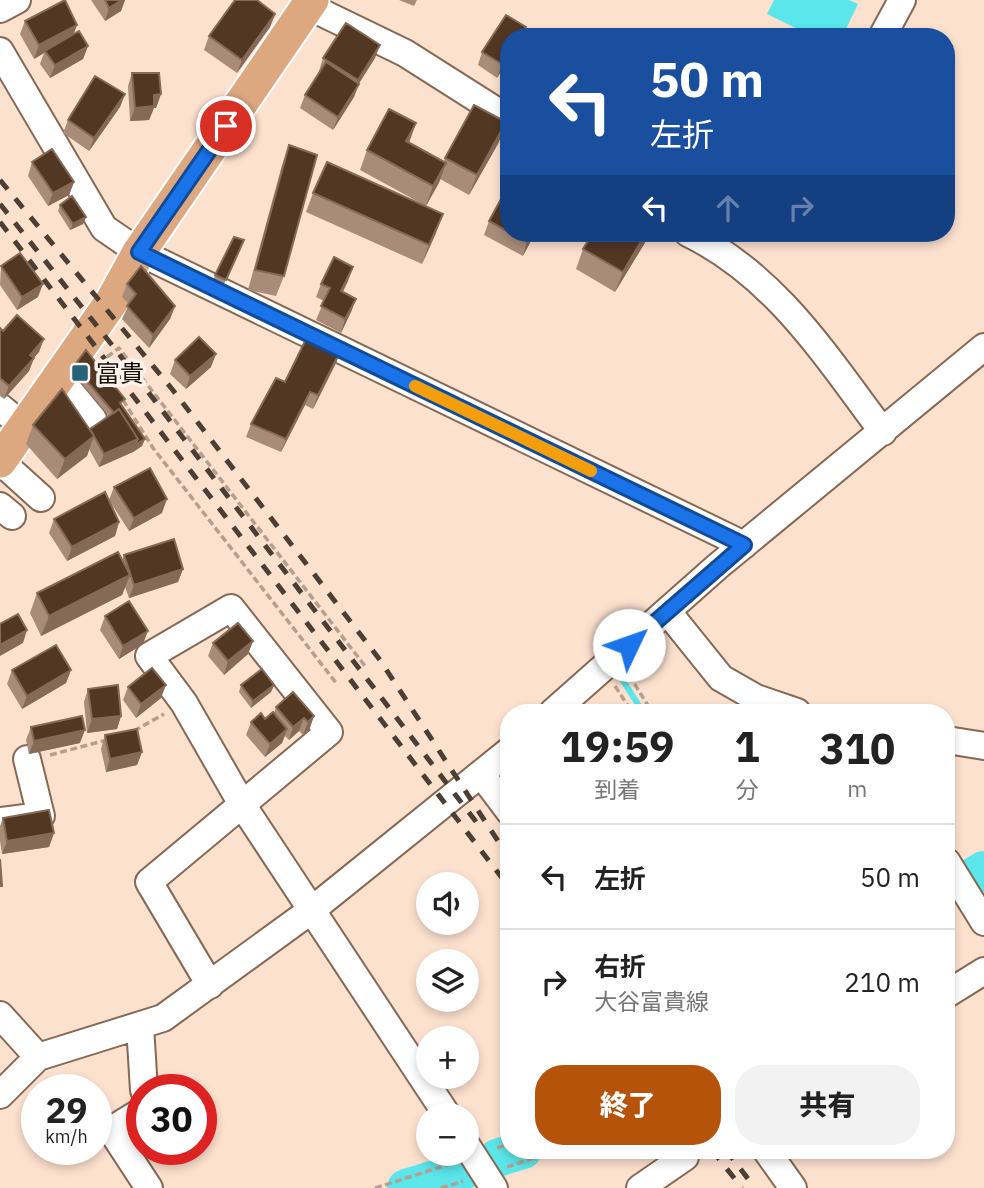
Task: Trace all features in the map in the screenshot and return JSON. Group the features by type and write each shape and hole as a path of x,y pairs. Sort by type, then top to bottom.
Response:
{"main road":[{"path":"0,461 12,417 60,378 112,301 139,252 310,3"}],"street":[{"path":"0,9 17,0"},
{"path":"887,28 902,0"},
{"path":"310,3 404,53 500,113"},
{"path":"0,51 104,228 139,252 744,545"},
{"path":"719,242 789,310 883,432"},
{"path":"562,704 744,545 984,347"},
{"path":"60,378 93,419"},
{"path":"0,461 41,498"},
{"path":"210,985 149,882 243,806 329,732 231,608 149,656 184,703 243,806 439,1103"},
{"path":"667,611 721,678 756,698 774,704"},
{"path":"955,741 984,746"},
{"path":"0,1095 37,1057 163,1018 313,909 500,759"},
{"path":"0,821 41,816 27,760"},
{"path":"482,775 500,799"},
{"path":"955,875 984,922"},
{"path":"955,990 984,971"},
{"path":"0,1015 37,1057"},
{"path":"140,1026 143,1074"},
{"path":"126,1121 111,1130 126,1153"},
{"path":"640,1188 682,1159"},
{"path":"772,1159 793,1188"},
{"path":"134,1165 149,1188"},
{"path":"479,1165 494,1188"}],"path":[{"path":"105,358 119,348 365,666"},
{"path":"116,390 153,448 337,684"},
{"path":"625,669 647,704"},
{"path":"612,681 627,704"},
{"path":"125,734 184,703"},
{"path":"27,760 114,738"},
{"path":"479,1149 500,1146"},
{"path":"375,1188 431,1166"}],"water":[{"path":"774,0 849,0 858,4 846,28 796,28 767,14"}],"building":[{"path":"65,0 77,25 39,45 25,21"},
{"path":"105,0 122,0 109,8"},
{"path":"235,0 257,0 275,14 242,60 209,36"},
{"path":"506,15 526,27 500,28 500,63 482,52"},
{"path":"346,23 380,45 358,80 323,58"},
{"path":"79,31 88,46 55,65 45,51"},
{"path":"326,62 359,84 338,117 305,95"},
{"path":"132,73 159,73 161,94 154,95 154,106 135,108"},
{"path":"95,76 125,94 94,138 68,120"},
{"path":"474,105 500,119 500,133 477,175 445,158"},
{"path":"389,109 416,123 406,141 446,163 433,186 367,150"},
{"path":"289,145 317,155 284,276 255,270"},
{"path":"52,149 74,182 53,193 32,162"},
{"path":"327,162 443,214 429,245 313,193"},
{"path":"72,196 86,217 73,224 60,205"},
{"path":"500,201 500,227 489,221"},
{"path":"234,237 244,240 226,280 215,275"},
{"path":"587,242 641,242 623,272 583,249"},
{"path":"20,253 43,284 22,297 1,266"},
{"path":"334,257 353,267 341,291 356,299 345,319 321,306 330,288 321,284"},
{"path":"141,266 175,306 153,335 127,306 136,294 127,284"},
{"path":"17,315 44,339 30,355 34,358 9,386 0,378 0,328 3,331"},
{"path":"308,335 341,350 318,395 310,392 286,439 251,424 276,378 285,382"},
{"path":"199,337 216,354 190,376 175,360"},
{"path":"86,350 125,399 120,403 145,439 135,445 138,439 119,409 114,413 74,366"},
{"path":"62,389 94,436 65,459 33,425"},
{"path":"119,409 138,439 104,454 90,429"},
{"path":"150,468 167,499 134,518 114,487"},
{"path":"105,492 119,522 72,547 54,519"},
{"path":"174,539 183,569 134,585 124,555"},
{"path":"118,552 130,575 49,616 37,593"},
{"path":"129,601 148,631 123,646 105,616"},
{"path":"18,614 27,630 0,645 0,624"},
{"path":"238,623 253,641 228,661 213,643"},
{"path":"56,645 71,670 27,696 12,670"},
{"path":"152,668 166,685 141,704 128,687"},
{"path":"262,669 274,685 253,701 241,685"},
{"path":"118,685 121,716 92,719 88,689"},
{"path":"293,692 314,716 308,722 304,718 293,727 276,707"},
{"path":"273,712 287,729 270,744 251,722 261,713 265,719"},
{"path":"82,716 85,730 34,741 31,727"},
{"path":"137,729 142,752 110,759 105,735"},
{"path":"49,810 54,833 7,841 3,818"}],"waterway":[{"path":"620,676 638,704"},
{"path":"972,877 984,870"},
{"path":"406,1188 465,1170"}],"railway":[{"path":"0,180 172,389 380,660 500,844"},
{"path":"0,204 116,350 480,827"},
{"path":"0,222 500,875"},
{"path":"719,1159 742,1188"},
{"path":"733,1159 755,1188"}],"slow traffic":[{"path":"415,386 591,471"}],"place":[{"name":"富貴","path":"80,373"}],"route":[{"path":"226,126 139,252 744,545 629,645"}]}
